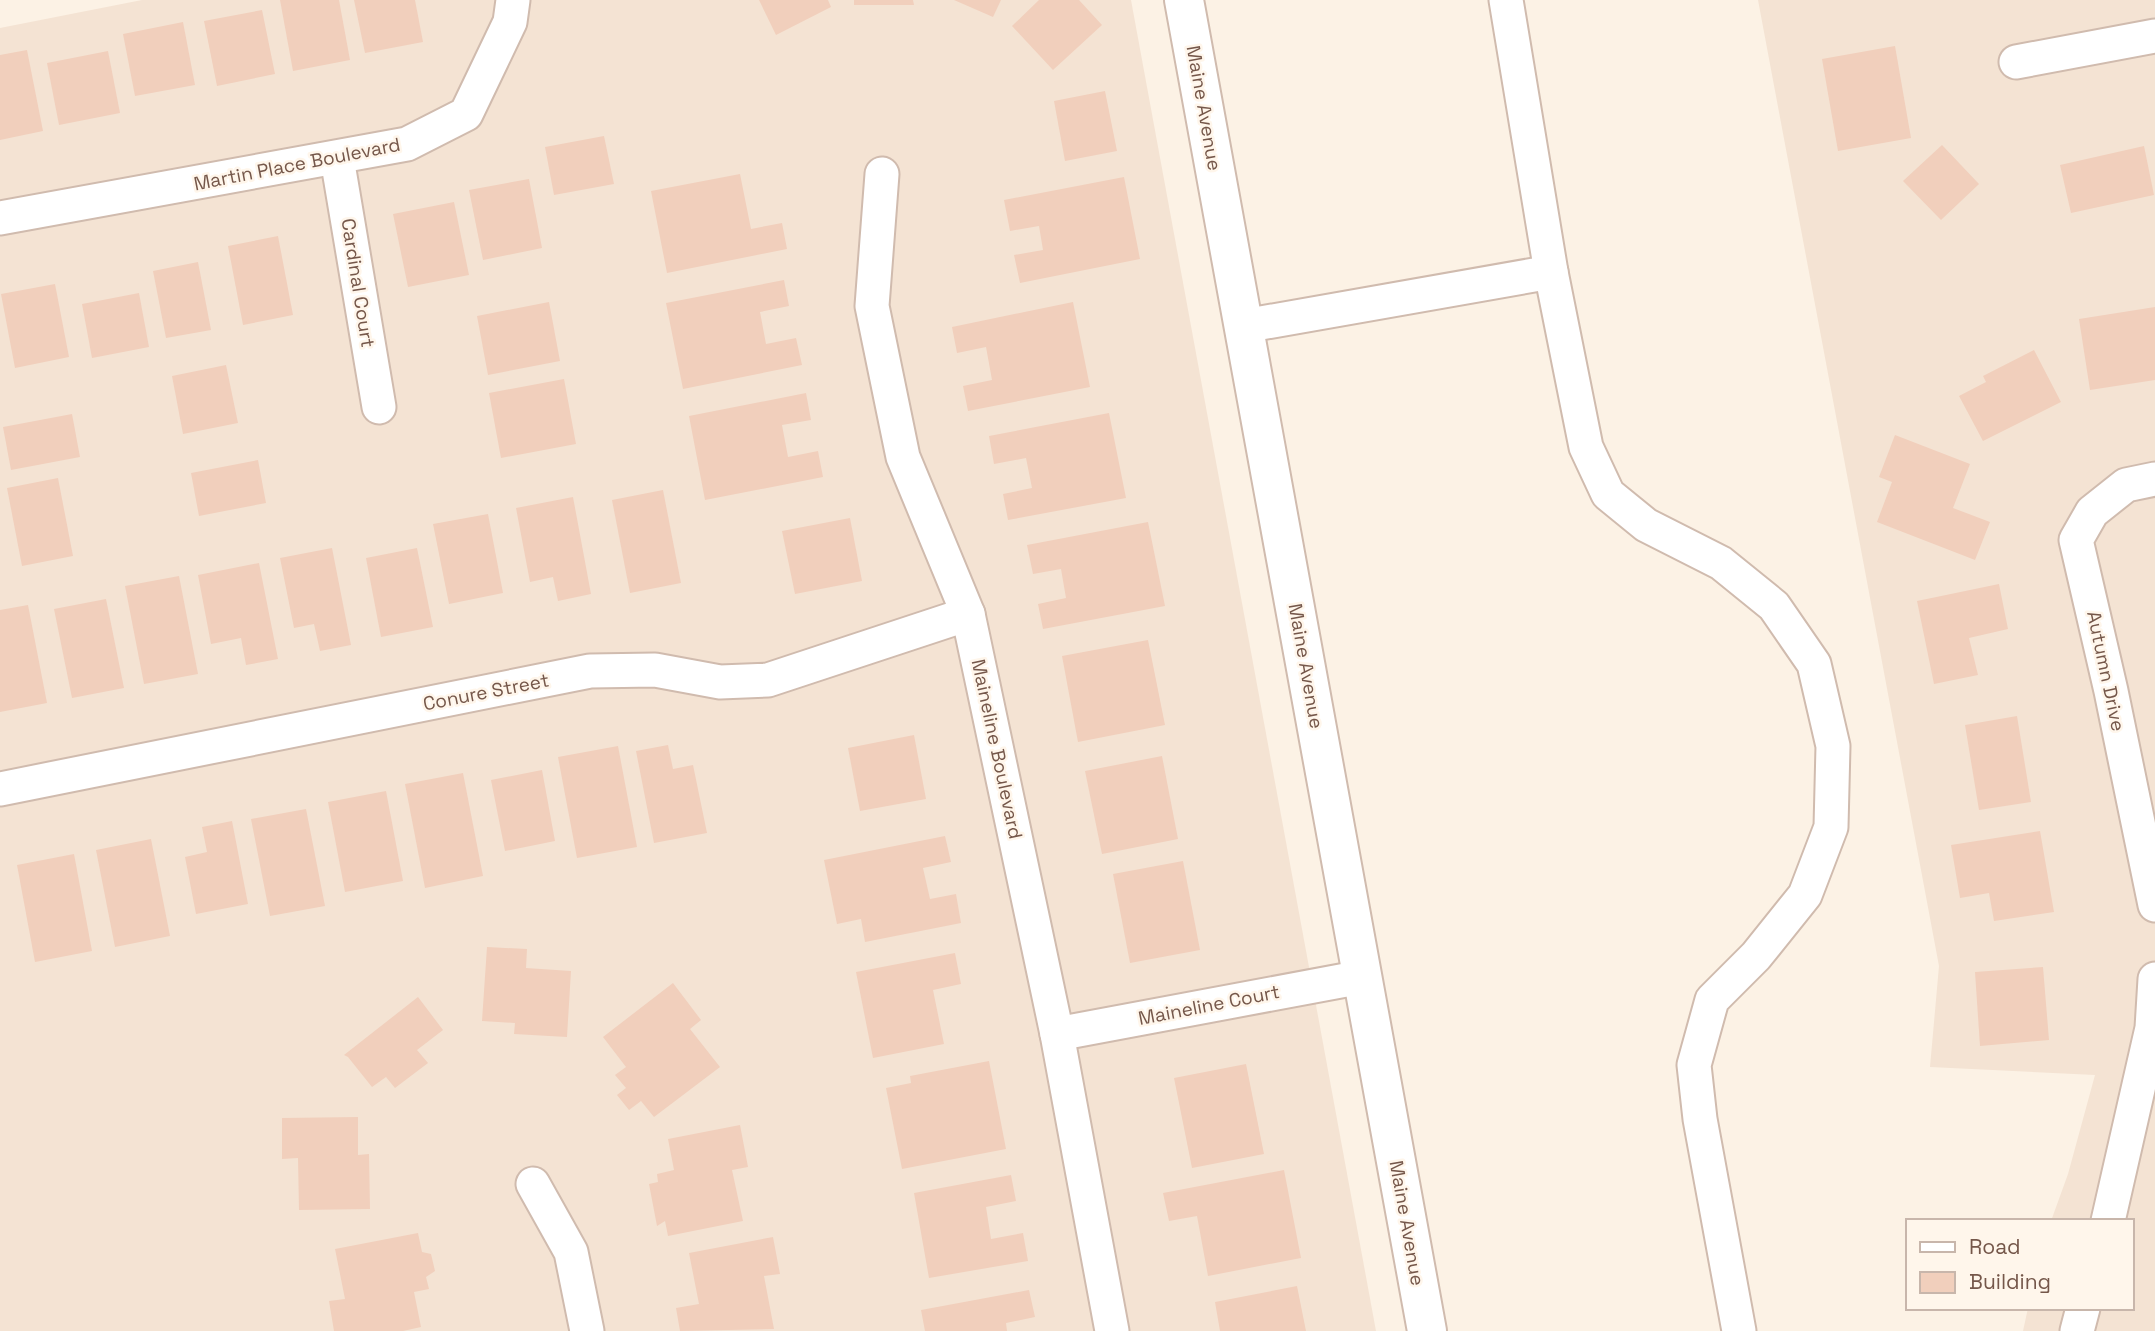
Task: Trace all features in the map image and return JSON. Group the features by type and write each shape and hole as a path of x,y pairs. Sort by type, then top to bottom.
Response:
{"street":[{"name":"Martin Place Boulevard","path":"0,218 407,144 466,114 510,22 513,0"},
{"name":"Maine Avenue","path":"1184,0 1427,1331"},
{"path":"1506,0 1551,272 1586,447 1608,494 1646,524 1721,563 1774,606 1814,664 1833,746 1831,827 1805,895 1756,956 1712,1000 1694,1065 1700,1119 1739,1331"},
{"path":"2017,62 2155,36"},
{"name":"Cardinal Court","path":"337,158 379,407"},
{"name":"Maineline Boulevard","path":"882,174 873,306 875,319 903,457 968,614 1056,1034 1112,1331"},
{"path":"1244,326 1551,272"},
{"name":"Autumn Drive","path":"2155,479 2126,485 2092,512 2076,540 2111,691 2155,905"},
{"name":"Conure Street","path":"0,789 590,671 655,670 720,682 768,680 968,614"},
{"name":"Maineline Court","path":"1056,1034 1362,977"},
{"path":"2108,1219 2152,1028 2155,979"},
{"path":"533,1184 571,1252 587,1331"},
{"path":"2077,1331 2083,1310"}],"shaded area":[{"path":"142,0 1131,0 1376,1331 0,1331 0,28"},
{"path":"1758,0 2155,0 2155,1331 2023,1331 2028,1310 2134,1310 2134,1219 2052,1219 2068,1174 2095,1075 1930,1067 1939,966"}],"building":[{"path":"280,0 339,0 350,60 293,71"},
{"path":"354,0 415,0 423,42 365,53"},
{"path":"759,0 828,0 831,7 776,35"},
{"path":"854,0 913,0 914,5 854,5"},
{"path":"954,0 1001,0 993,17"},
{"path":"1039,0 1079,0 1102,25 1053,70 1012,26"},
{"path":"262,10 275,74 217,86 204,21"},
{"path":"183,22 195,85 135,96 123,34"},
{"path":"1895,46 1911,138 1838,151 1822,59"},
{"path":"27,50 43,131 0,140 0,55"},
{"path":"108,51 120,113 59,125 47,63"},
{"path":"1105,91 1117,151 1065,161 1054,101"},
{"path":"604,136 614,184 554,195 545,147"},
{"path":"1942,145 1979,184 1941,220 1903,181"},
{"path":"2144,146 2154,195 2071,213 2060,165"},
{"path":"740,174 751,229 782,223 787,249 667,273 651,191"},
{"path":"1124,177 1140,259 1020,283 1014,255 1043,250 1039,226 1010,231 1004,200"},
{"path":"529,179 542,248 483,260 469,190"},
{"path":"454,202 469,275 408,287 393,214"},
{"path":"278,236 293,315 243,325 228,246"},
{"path":"198,262 211,330 166,338 153,271"},
{"path":"784,280 789,306 760,312 766,344 796,338 802,365 683,389 666,303"},
{"path":"55,284 69,357 15,368 1,294"},
{"path":"139,293 149,347 92,358 82,304"},
{"path":"549,302 560,361 488,375 477,316"},
{"path":"1073,302 1090,387 968,411 963,386 992,380 986,347 957,353 952,327"},
{"path":"2155,307 2155,380 2090,390 2079,319"},
{"path":"2034,350 2061,402 1983,441 1959,396 1986,382 1983,376"},
{"path":"226,365 238,423 183,434 172,376"},
{"path":"564,379 576,444 501,458 489,393"},
{"path":"806,393 811,420 782,425 788,457 818,451 823,477 705,500 689,416"},
{"path":"1109,413 1126,498 1008,520 1003,494 1032,488 1026,458 994,464 989,436"},
{"path":"72,414 80,457 11,470 3,427"},
{"path":"1895,435 1970,464 1953,508 1990,522 1975,560 1877,522 1892,482 1879,477"},
{"path":"258,460 266,503 199,516 191,473"},
{"path":"58,478 73,556 22,566 7,488"},
{"path":"663,490 681,583 630,593 612,500"},
{"path":"573,497 591,594 558,601 553,577 530,582 516,508"},
{"path":"488,514 503,593 449,604 433,524"},
{"path":"850,518 862,581 795,594 782,531"},
{"path":"1148,522 1165,606 1043,629 1038,604 1066,598 1061,569 1033,574 1027,545"},
{"path":"332,548 351,645 320,651 314,624 294,628 280,558"},
{"path":"417,548 433,627 381,637 366,558"},
{"path":"259,563 278,659 246,665 241,638 211,644 198,575"},
{"path":"179,576 198,674 144,684 125,586"},
{"path":"1999,584 2008,629 1969,638 1978,675 1934,684 1917,601"},
{"path":"106,599 124,688 72,698 54,609"},
{"path":"28,605 47,703 0,712 0,610"},
{"path":"1148,640 1165,725 1078,742 1062,656"},
{"path":"2017,716 2031,802 1979,810 1965,725"},
{"path":"914,735 926,799 860,811 848,748"},
{"path":"668,745 673,769 693,765 707,833 654,843 636,751"},
{"path":"618,746 637,847 577,858 558,757"},
{"path":"1162,756 1178,839 1102,854 1085,771"},
{"path":"542,770 555,841 505,851 491,780"},
{"path":"463,773 483,876 425,888 405,784"},
{"path":"386,791 403,881 345,892 328,802"},
{"path":"306,809 325,906 270,916 251,819"},
{"path":"232,821 248,904 196,914 185,857 207,852 202,827"},
{"path":"2040,831 2054,912 1994,921 1989,893 1960,898 1951,845"},
{"path":"945,836 951,862 923,868 930,899 956,894 961,923 865,942 861,919 837,924 824,860"},
{"path":"151,839 170,936 115,947 96,850"},
{"path":"74,854 92,951 35,962 17,865"},
{"path":"1183,861 1200,950 1130,963 1113,874"},
{"path":"487,947 527,949 526,968 571,971 567,1037 514,1034 515,1023 482,1021"},
{"path":"955,953 961,984 933,990 944,1044 873,1058 856,972"},
{"path":"2043,967 2049,1040 1980,1046 1975,972"},
{"path":"673,983 701,1020 690,1029 720,1067 654,1117 641,1101 629,1110 617,1095 626,1088 615,1075 626,1067 603,1037"},
{"path":"418,997 443,1030 417,1050 428,1063 395,1088 386,1077 372,1087 344,1055"},
{"path":"989,1061 1006,1149 902,1169 886,1088 911,1083 910,1076"},
{"path":"1246,1064 1264,1154 1192,1168 1174,1078"},
{"path":"358,1117 358,1155 369,1154 370,1209 299,1210 298,1158 282,1159 282,1118"},
{"path":"740,1125 748,1167 732,1170 743,1221 668,1236 665,1221 657,1226 649,1184 658,1182 657,1174 674,1170 668,1139"},
{"path":"1284,1170 1301,1258 1208,1276 1197,1216 1169,1221 1163,1193"},
{"path":"1011,1175 1016,1201 986,1207 991,1239 1023,1233 1028,1261 929,1278 914,1193"},
{"path":"418,1233 422,1252 431,1254 435,1271 426,1277 429,1289 414,1292 421,1327 403,1331 334,1331 329,1301 345,1299 335,1249"},
{"path":"773,1237 780,1274 764,1276 774,1329 680,1331 676,1308 699,1304 689,1253"},
{"path":"1297,1286 1306,1331 1220,1331 1215,1302"},
{"path":"1029,1290 1035,1317 1006,1323 1007,1331 925,1331 921,1310"}]}
